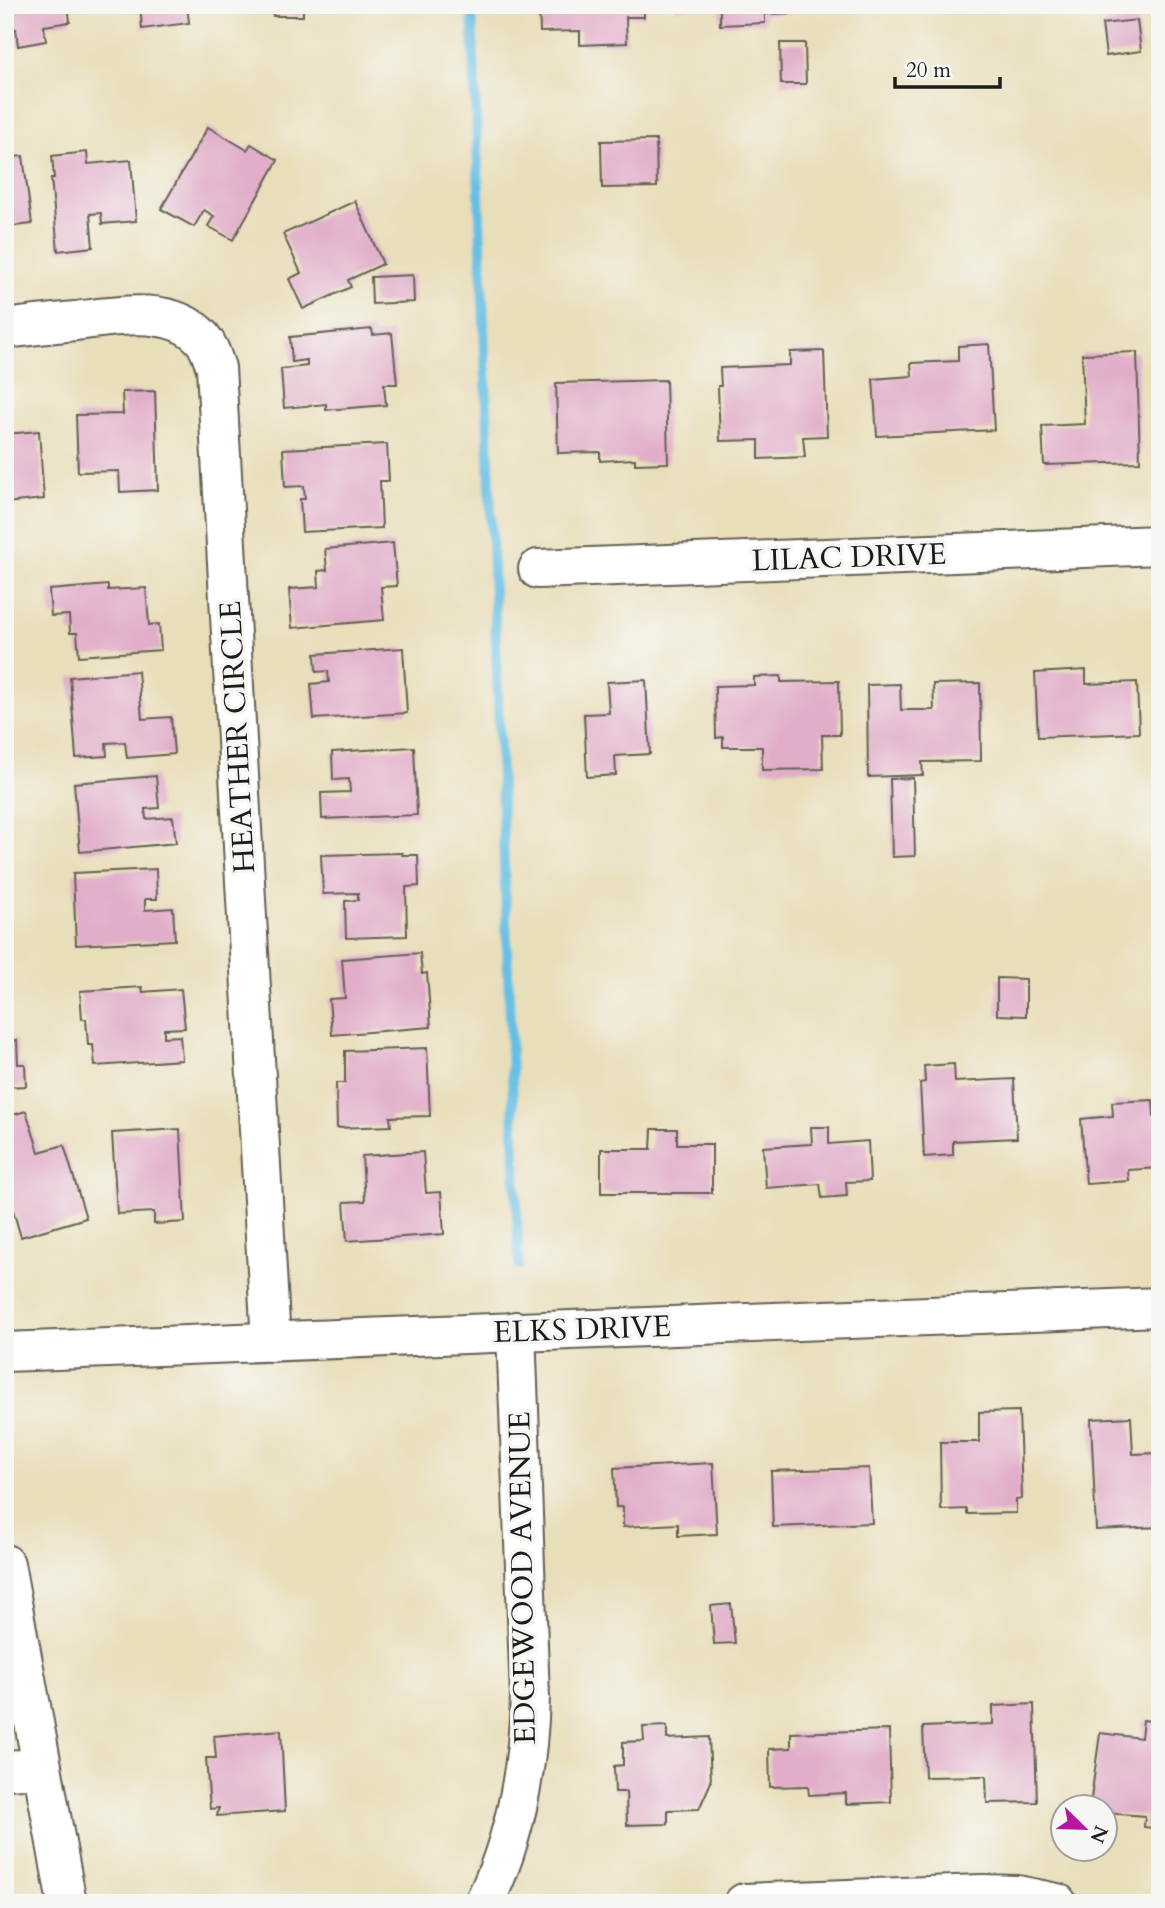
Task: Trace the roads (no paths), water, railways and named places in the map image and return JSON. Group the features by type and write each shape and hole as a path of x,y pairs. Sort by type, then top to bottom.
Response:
{"street":[{"name":"HEATHER CIRCLE","path":"5,329 130,315 161,318 190,328 203,339 216,368 271,1342"},
{"name":"LILAC DRIVE","path":"537,569 1160,545"},
{"name":"ELKS DRIVE","path":"5,1352 1160,1307"},
{"name":"EDGEWOOD AVENUE","path":"484,1903 508,1845 518,1808 530,1697 516,1331"},
{"path":"5,1564 24,1769 66,1903"},
{"path":"744,1903 982,1894 1018,1895 1057,1903"}],"waterway":[{"path":"472,5 519,1265"}]}
